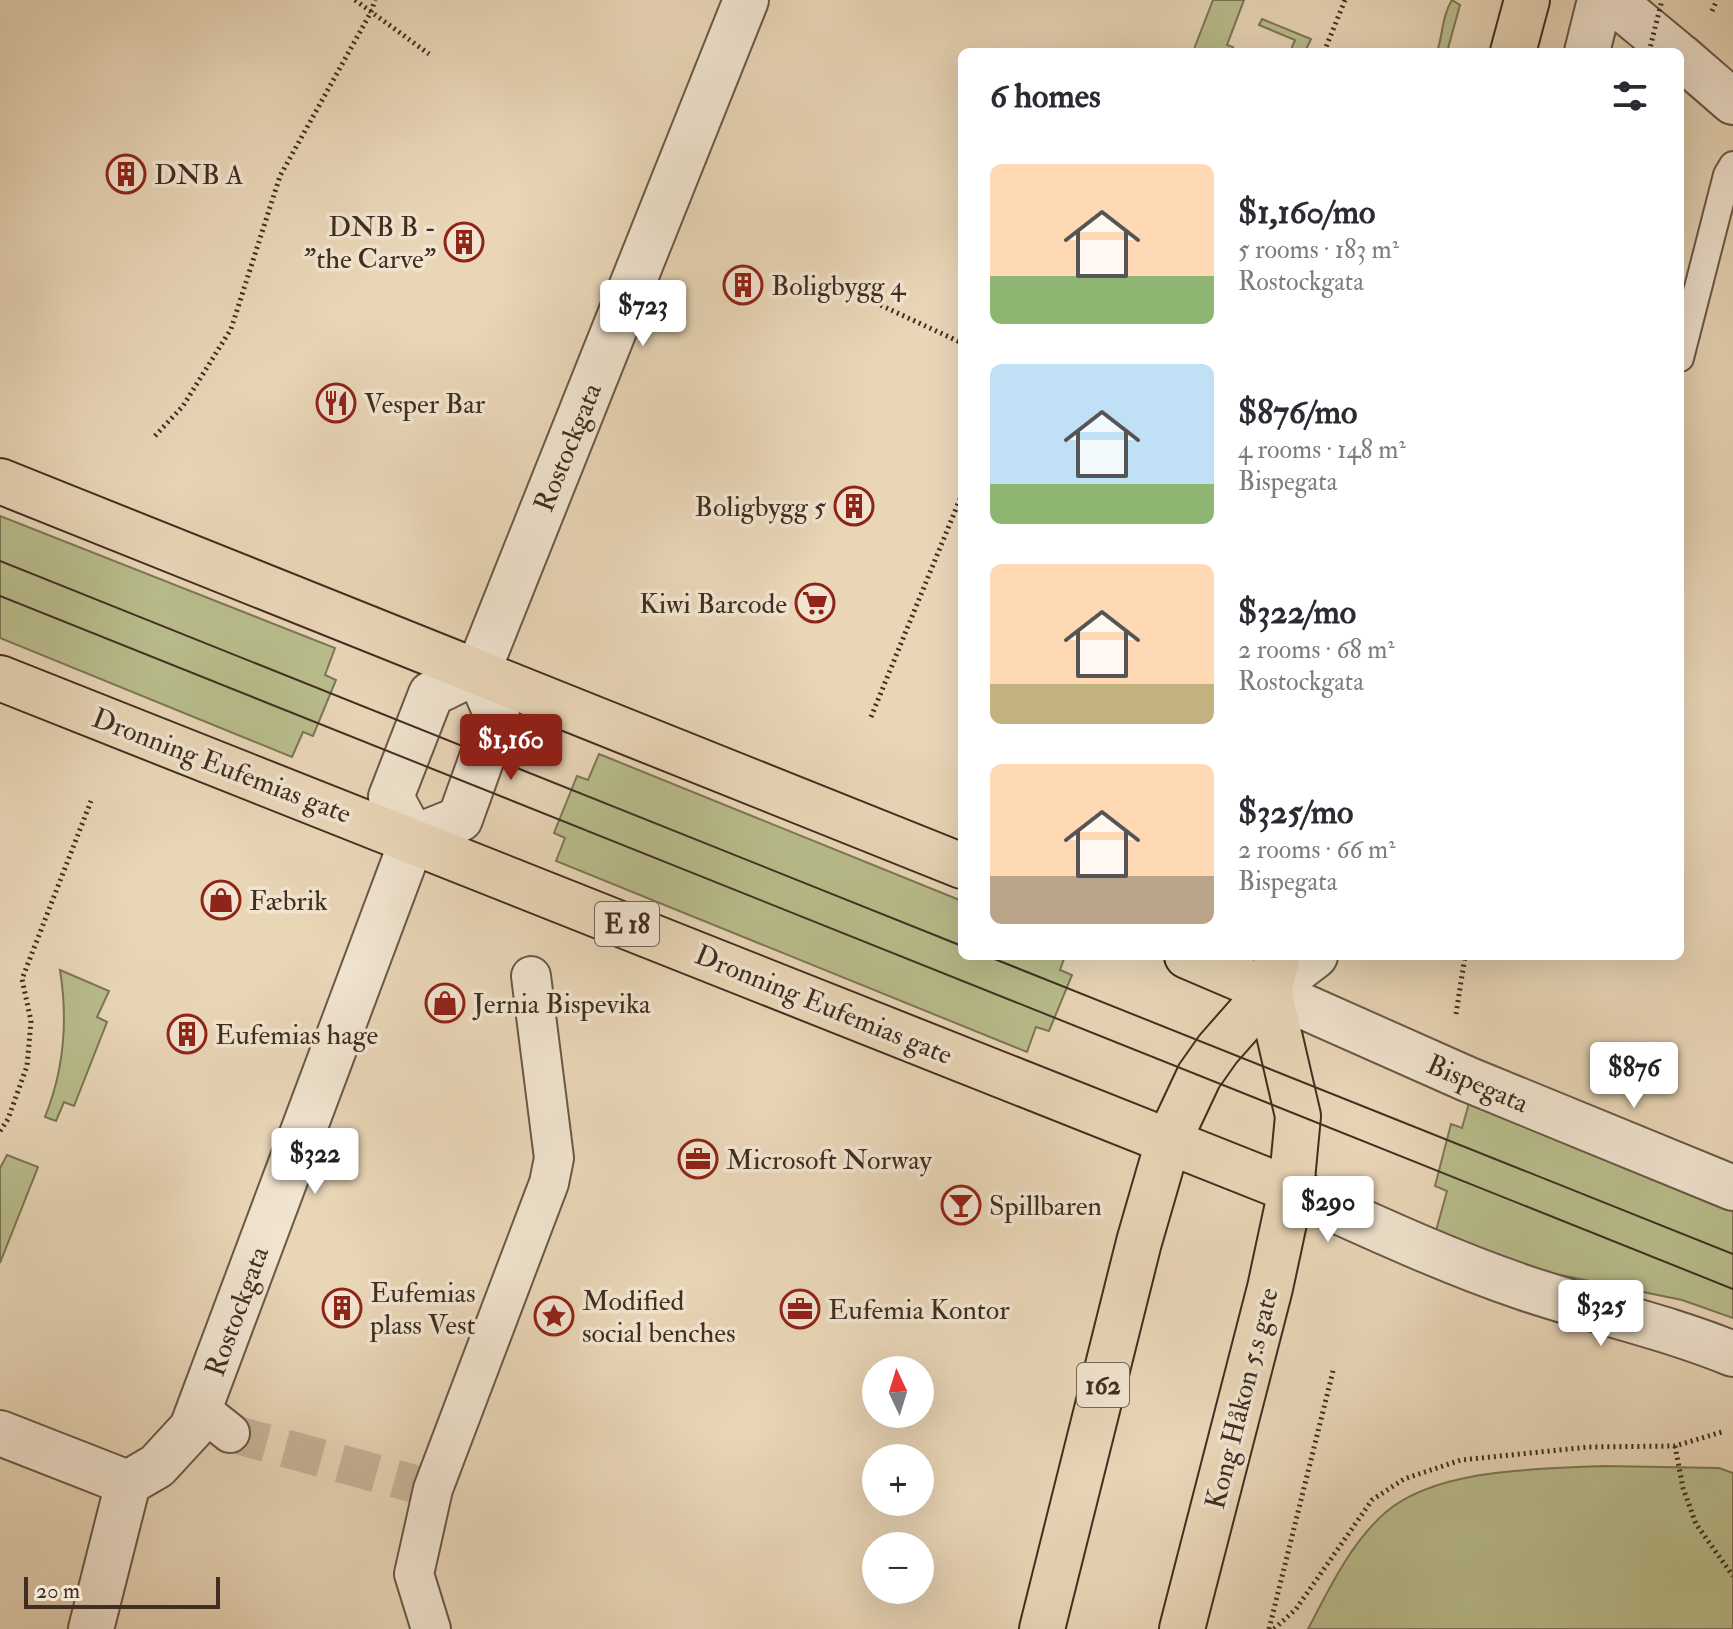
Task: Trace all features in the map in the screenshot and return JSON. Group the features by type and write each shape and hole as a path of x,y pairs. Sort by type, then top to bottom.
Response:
{"highway":[{"path":"1514,48 1527,0"},
{"path":"0,481 958,864"},
{"name":"Dronning Eufemias gate","path":"0,678 413,838 1291,1190"},
{"path":"1206,960 1274,974"},
{"name":"162","path":"1042,1629 1139,1242 1168,1142 1205,1067 1274,974"},
{"name":"Kong Håkon 5.s gate","path":"1182,1629 1270,1288 1291,1190 1298,1116 1274,974"}],"street":[{"name":"Rostockgata","path":"478,671 746,0"},
{"path":"1588,48 1600,0"},
{"path":"1612,0 1670,48"},
{"path":"1684,59 1733,102"},
{"path":"478,671 497,716 460,819 413,838 391,797 416,727 431,694 478,671"},
{"name":"Rostockgata","path":"128,1483 157,1466 192,1428 215,1421 413,838"},
{"path":"1274,974 1306,960"},
{"name":"Bispegata","path":"1274,974 1467,1079 1733,1188"},
{"path":"431,1629 414,1574 433,1489 549,1183 554,1158 531,976"},
{"path":"1291,1190 1393,1236 1522,1287 1700,1340 1733,1354"},
{"path":"0,1433 128,1483 91,1629"}],"lane":[{"path":"1684,342 1727,175 1733,165"}],"path":[{"path":"355,0 429,54"},
{"path":"155,436 183,406 231,329 280,176 375,0"},
{"path":"1326,48 1345,0"},
{"path":"1650,48 1662,0"},
{"path":"848,290 958,341"},
{"path":"871,717 958,504"},
{"path":"0,1131 8,1119 27,1066 31,1021 22,979 91,801"},
{"path":"1455,1017 1464,960"},
{"path":"1271,1629 1334,1367"},
{"path":"1271,1629 1296,1609 1372,1500 1404,1479 1461,1460 1505,1453 1675,1446 1722,1432"},
{"path":"1675,1446 1683,1488 1696,1524 1733,1576"}],"green space":[{"path":"1213,0 1244,0 1227,45 1233,48 1194,48"},
{"path":"1452,0 1460,5 1448,48 1438,48"},
{"path":"1262,19 1311,39 1307,48 1292,48 1295,40 1259,25"},
{"path":"0,516 335,648 325,675 336,680 313,736 303,732 292,757 0,638"},
{"path":"599,754 958,899 958,960 1064,960 1060,970 1072,975 1049,1031 1036,1027 1027,1052 556,861 565,838 554,833 577,776 588,780"},
{"path":"60,970 109,991 97,1017 107,1022 74,1106 64,1102 56,1121 45,1117 63,1045 64,1007"},
{"path":"1469,1103 1733,1210 1733,1318 1682,1300 1531,1269 1436,1231 1447,1191 1435,1186 1451,1124 1462,1128"},
{"path":"7,1155 38,1167 0,1263 0,1168"},
{"path":"1604,1466 1719,1468 1733,1473 1733,1629 1308,1629 1362,1537 1386,1512 1408,1498 1433,1487 1490,1474"}],"tunnel":[{"path":"230,1433 433,1489"}],"tram line":[{"path":"0,561 958,944"},
{"path":"0,596 1733,1289"},
{"path":"997,960 1733,1254"}],"place":[{"name":"DNB A","path":"126,174"},
{"name":"DNB B - \"the Carve\"","path":"464,242"},
{"name":"Boligbygg 4","path":"743,285"},
{"name":"Vesper Bar","path":"336,403"},
{"name":"Boligbygg 5","path":"854,506"},
{"name":"Kiwi Barcode","path":"815,603"},
{"name":"Fæbrik","path":"221,900"},
{"name":"Jernia Bispevika","path":"445,1003"},
{"name":"Eufemias hage","path":"187,1034"},
{"name":"Microsoft Norway","path":"698,1159"},
{"name":"Spillbaren","path":"961,1205"},
{"name":"Eufemias plass Vest","path":"342,1308"},
{"name":"Eufemia Kontor","path":"800,1309"},
{"name":"Modified social benches","path":"554,1316"}]}
